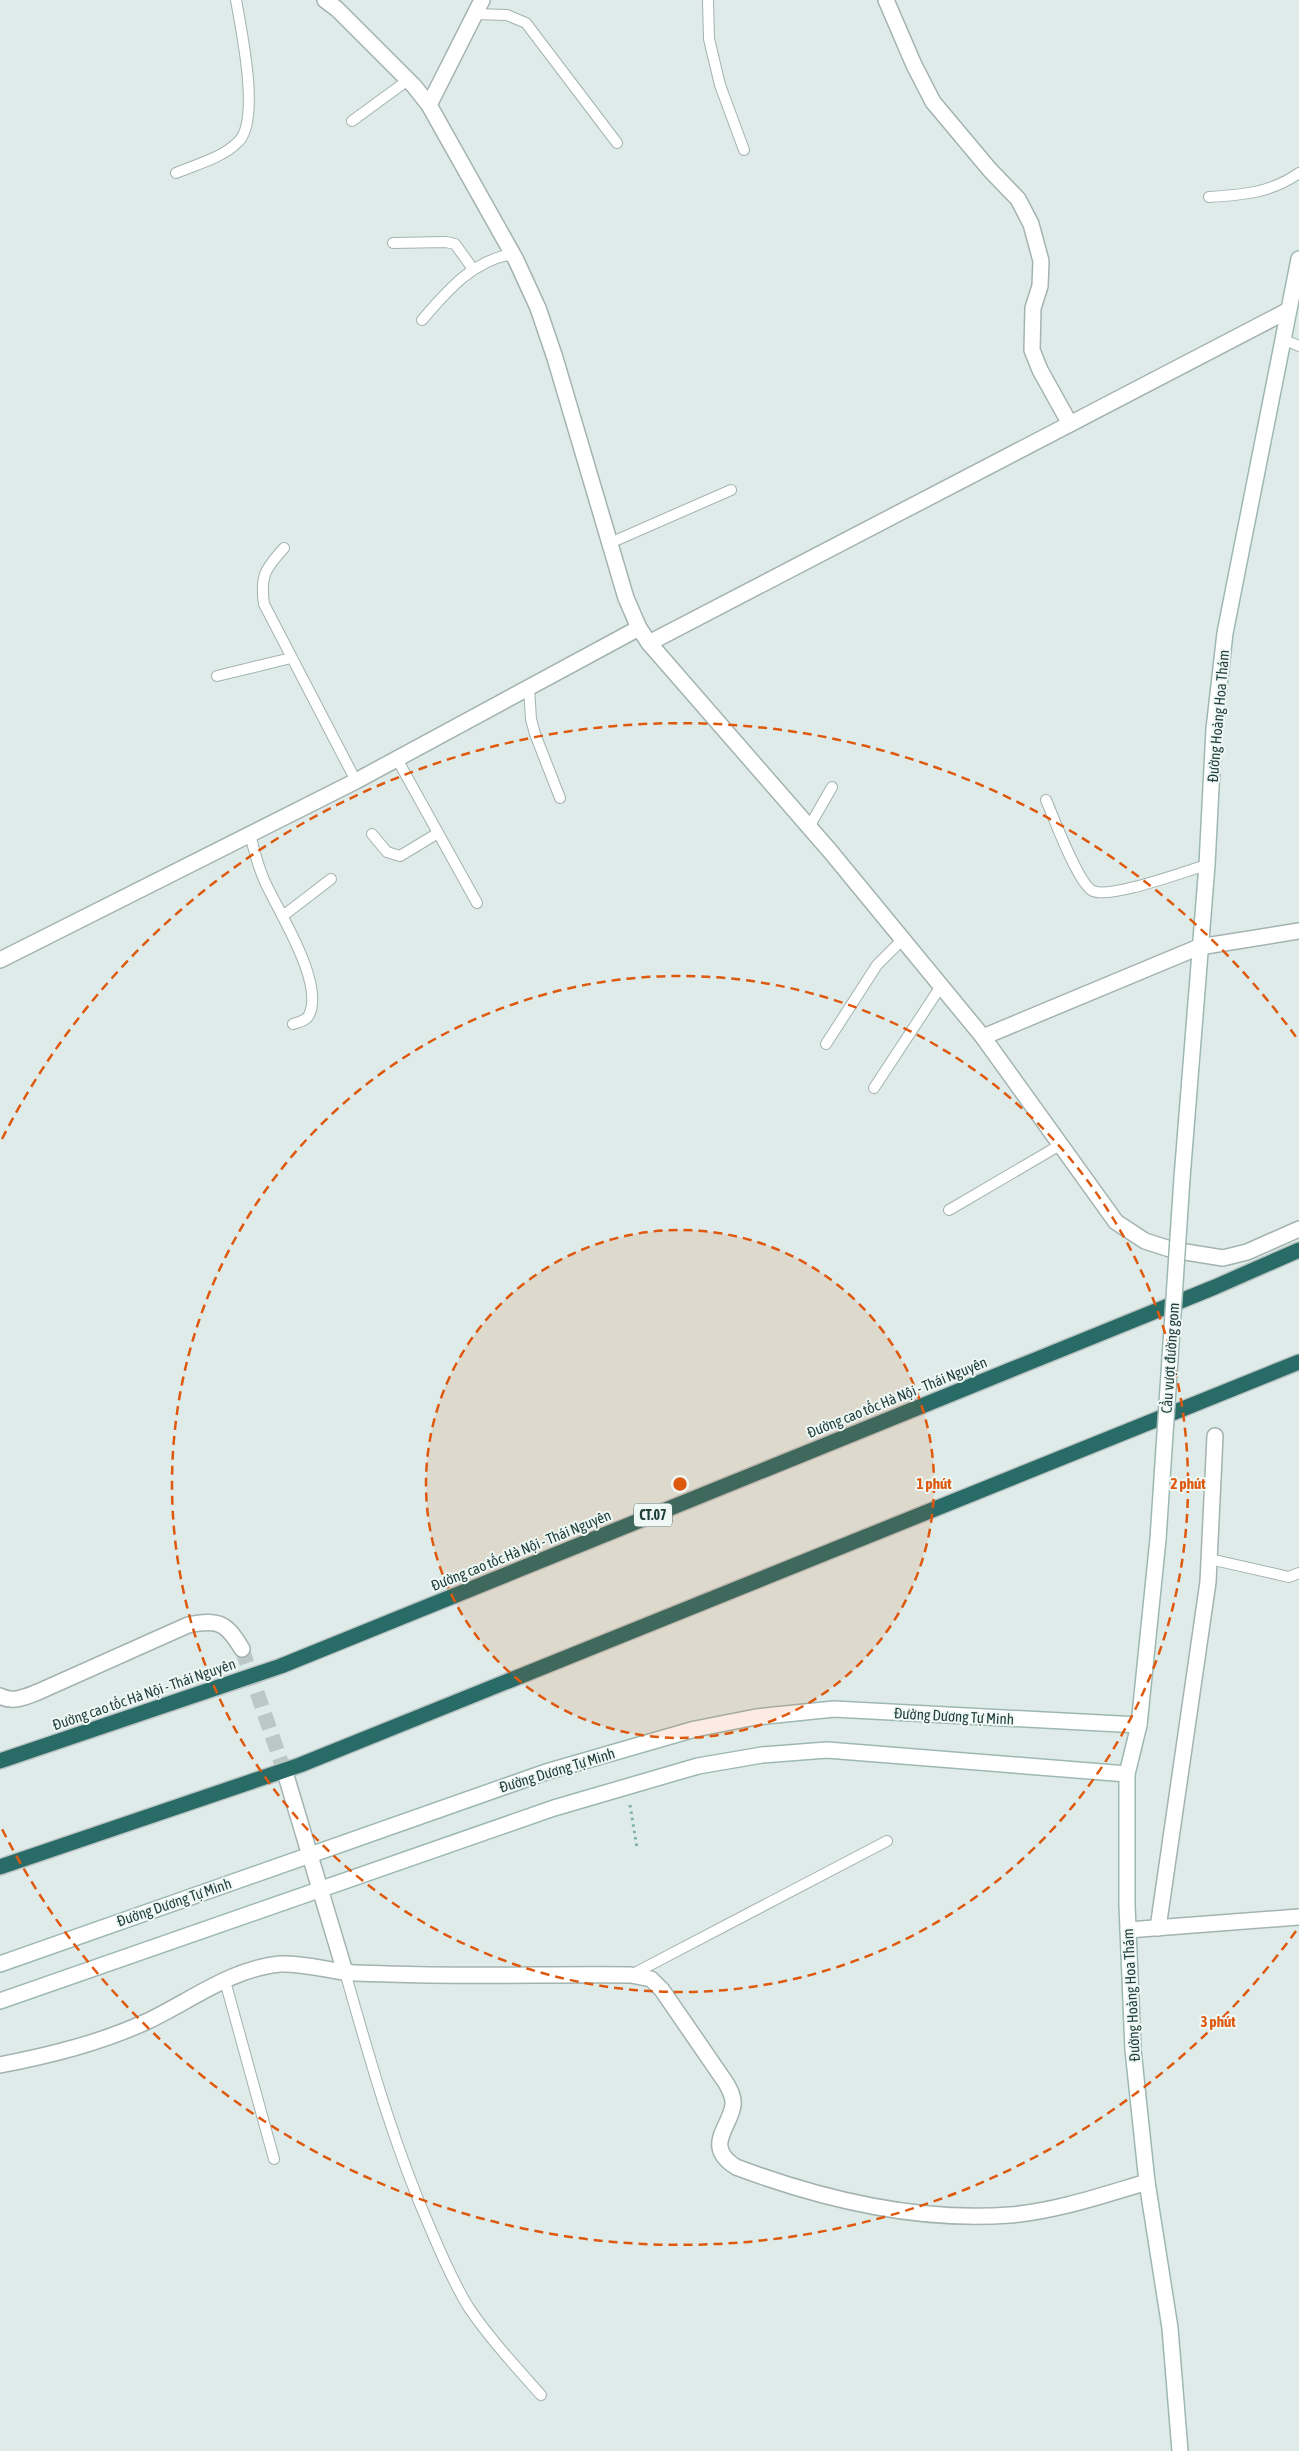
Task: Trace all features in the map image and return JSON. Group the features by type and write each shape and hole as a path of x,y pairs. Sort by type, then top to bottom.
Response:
{"highway":[{"name":"Đường cao tốc Hà Nội - Thái Nguyên","path":"0,1761 280,1666 1215,1287 1299,1250"},
{"path":"0,1867 300,1765 1299,1362"}],"street":[{"path":"325,0 337,9 408,80 430,105 512,254 538,308 555,358 626,598 639,628 649,643 809,827 983,1037 1116,1222 1145,1241 1173,1250 1223,1258 1247,1252 1299,1229"},
{"path":"430,105 482,0"},
{"path":"886,0 914,65 933,102 990,170 1018,199 1031,224 1041,261 1040,286 1033,308 1031,328 1032,350 1040,370 1070,424"},
{"name":"Đường Hoàng Hoa Thám","path":"1182,1178 1207,865 1214,729 1225,633 1287,311 1299,259"},
{"path":"649,643 1287,311"},
{"path":"0,960 356,781 639,628"},
{"path":"983,1037 1199,947 1299,931"},
{"name":"Cầu vượt đường gom","path":"1158,1539 1182,1178"},
{"path":"1158,1928 1210,1559 1215,1436"},
{"name":"Đường Hoàng Hoa Thám","path":"1158,1539 1139,1725 1127,1774 1128,1930 1133,2050 1147,2182 1170,2328 1180,2451"},
{"path":"0,1696 6,1700 17,1700 188,1625 206,1621 221,1623 232,1632 242,1648"},
{"name":"Đường Dương Tự Minh","path":"0,1964 546,1772 695,1729 756,1717 834,1710 1139,1725"},
{"path":"0,2001 554,1808 698,1766 762,1755 827,1750 1127,1774"},
{"path":"286,1778 345,1972"},
{"path":"1128,1930 1299,1917"},
{"path":"0,2065 42,2057 92,2044 148,2020 247,1972 280,1964 313,1966 345,1972 456,1977 631,1975 650,1979 662,1990 726,2083 732,2095 733,2106 720,2141 721,2151 726,2161 736,2167 818,2193 874,2206 940,2215 1011,2215 1075,2203 1147,2182"}],"lane":[{"path":"176,172 226,151 240,141 249,117 246,54 236,0"},
{"path":"708,0 710,38 720,85 744,150"},
{"path":"475,14 507,15 526,23 617,143"},
{"path":"352,121 408,80"},
{"path":"1209,197 1248,195 1285,183 1299,173"},
{"path":"393,243 446,242 455,244 473,269"},
{"path":"422,320 440,298 473,269 497,256 512,254"},
{"path":"1282,339 1299,346"},
{"path":"610,543 731,490"},
{"path":"284,548 266,568 262,585 264,604 356,781"},
{"path":"217,676 291,658"},
{"path":"529,688 530,718 560,798"},
{"path":"397,759 477,903"},
{"path":"809,827 832,787"},
{"path":"1046,800 1080,878 1092,891 1109,894 1207,865"},
{"path":"372,834 387,852 400,856 438,832"},
{"path":"250,834 264,882 284,915 305,962 312,1004 310,1015 306,1020 293,1024"},
{"path":"284,915 331,879"},
{"path":"826,1044 877,965 902,940"},
{"path":"874,1088 941,986"},
{"path":"949,1210 1060,1144"},
{"path":"1210,1559 1289,1576 1299,1572"},
{"path":"631,1975 887,1841"},
{"path":"345,1972 385,2115 417,2199 440,2252 468,2306 500,2351 541,2395"},
{"path":"225,1982 274,2159"}],"path":[{"path":"627,1787 637,1848"}],"tunnel":[{"path":"242,1649 287,1779"}]}
